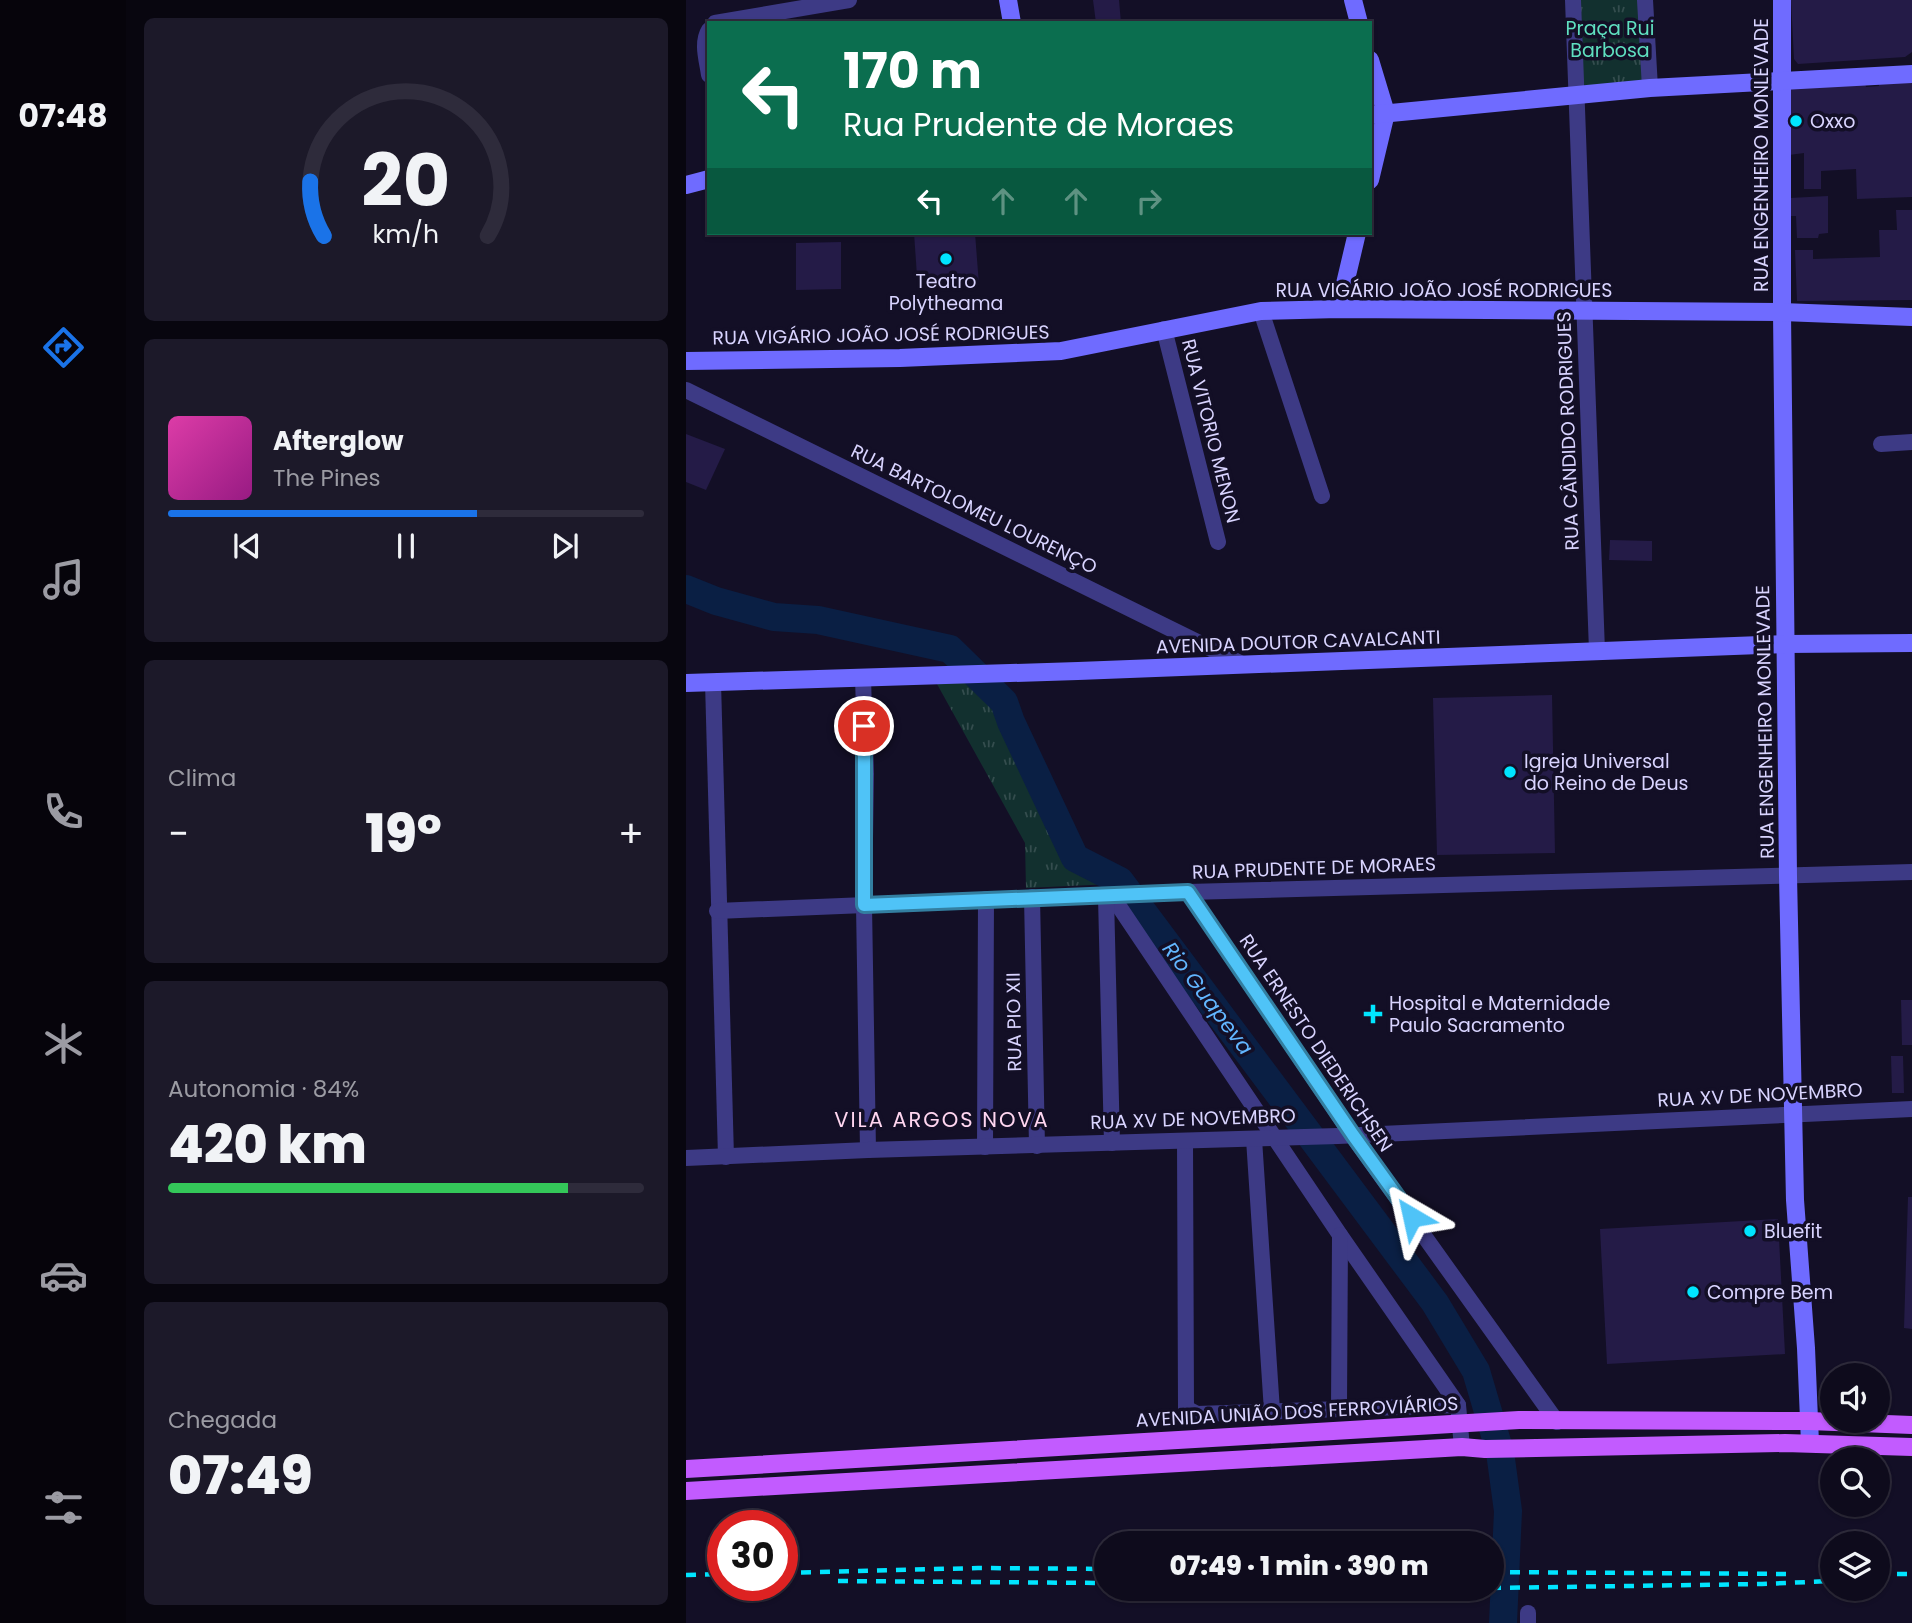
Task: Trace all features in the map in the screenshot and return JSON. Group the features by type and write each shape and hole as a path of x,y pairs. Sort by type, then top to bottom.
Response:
{"main road":[{"path":"1008,0 1012,21"},
{"path":"1353,0 1358,21"},
{"name":"RUA ENGENHEIRO MONLEVADE","path":"1782,0 1782,312 1788,876 1795,1200 1810,1443"},
{"path":"1372,74 1378,114 1372,164"},
{"path":"1378,114 1650,88 1912,74"},
{"path":"686,188 707,180"},
{"path":"686,188 707,192"},
{"path":"1339,309 1357,235"},
{"name":"RUA VIGÁRIO JOÃO JOSÉ RODRIGUES","path":"686,360 900,358 1061,351 1261,311 1584,310 1782,312 1912,317"},
{"name":"AVENIDA DOUTOR CAVALCANTI","path":"686,683 1785,644 1912,643"},
{"name":"AVENIDA UNIÃO DOS FERROVIÁRIOS","path":"686,1469 1519,1420 1809,1421 1912,1425"},
{"path":"686,1491 1462,1447 1485,1449 1810,1443 1912,1447"}],"street":[{"path":"748,21 849,0"},
{"name":"RUA CÂNDIDO RODRIGUES","path":"1573,0 1597,651"},
{"path":"1645,0 1650,88"},
{"path":"707,38 704,46 707,63"},
{"path":"1261,311 1322,496"},
{"name":"RUA VITORIO MENON","path":"1164,329 1218,542"},
{"name":"RUA BARTOLOMEU LOURENÇO","path":"686,390 1244,665"},
{"path":"1881,444 1912,442"},
{"path":"863,678 868,1150"},
{"path":"713,682 726,1157"},
{"name":"RUA PRUDENTE DE MORAES","path":"718,911 1188,892 1912,873"},
{"name":"RUA ERNESTO DIEDERICHSEN","path":"1188,892 1345,1135 1557,1422"},
{"path":"1115,896 1283,1137 1340,1234 1458,1405 1463,1424 1462,1447"},
{"path":"1112,1143 1115,896"},
{"name":"RUA PIO XII","path":"1032,898 1037,1146"},
{"path":"985,1147 986,899"},
{"name":"RUA XV DE NOVEMBRO","path":"686,1158 1254,1139 1912,1110"},
{"path":"1254,1139 1272,1411"},
{"path":"1185,1141 1186,1408 1197,1414 1458,1405"},
{"path":"1339,1408 1340,1234"}],"green space":[{"name":"Praça Rui Barbosa","path":"1577,0 1639,0 1643,78 1639,84 1590,89 1579,81"},
{"path":"970,681 1001,719 1044,817 1073,866 1112,884 1026,888 1025,843 937,684"}],"building":[{"path":"1093,0 1119,0 1121,21 1096,21"},
{"path":"1791,0 1912,0 1912,52 1905,57 1798,64 1794,59"},
{"path":"1912,81 1912,197 1857,199 1856,169 1821,171 1821,189 1804,189 1804,153 1789,155 1788,89 1865,83 1866,87 1879,86 1879,82"},
{"path":"1828,196 1828,233 1819,234 1818,238 1797,238 1796,216 1789,216 1790,198"},
{"path":"1896,210 1912,210 1912,300 1797,301 1795,250 1813,250 1813,259 1880,257 1879,230 1897,230"},
{"name":"Teatro Polytheama","path":"914,235 975,235 979,285 918,290"},
{"path":"841,242 841,289 796,290 796,243"},
{"path":"686,434 725,449 706,490 686,482"},
{"path":"1610,540 1652,541 1652,561 1609,560"},
{"path":"1552,695 1555,853 1437,855 1433,698"},
{"path":"1901,1000 1912,1000 1912,1045 1902,1045"},
{"path":"1891,1056 1903,1056 1904,1093 1892,1093"},
{"path":"1908,1197 1912,1197 1912,1329 1904,1328"},
{"name":"Compre Bem","path":"1778,1219 1785,1354 1607,1364 1600,1229"}],"waterway":[{"name":"Rio Guapeva","path":"686,589 716,601 774,617 818,620 950,649 1004,702 1075,858 1120,881 1435,1303 1476,1371 1500,1452 1508,1511 1503,1623"}],"railway":[{"path":"798,1573 978,1568 1094,1569"},
{"path":"1504,1572 1788,1574"},
{"path":"686,1575 707,1574"},
{"path":"1890,1574 1912,1574"},
{"path":"838,1581 1094,1583"},
{"path":"1504,1588 1820,1582"}],"place":[{"name":"Oxxo","path":"1796,121"},
{"name":"Teatro Polytheama","path":"946,259"},
{"name":"Igreja Universal do Reino de Deus","path":"1510,772"},
{"name":"Hospital e Maternidade Paulo Sacramento","path":"1373,1014"},
{"name":"Bluefit","path":"1750,1231"},
{"name":"Compre Bem","path":"1693,1292"}],"district":[{"name":"VILA ARGOS NOVA","path":"942,1119"}],"route":[{"path":"864,726 864,905 1188,892 1412,1217"}]}
